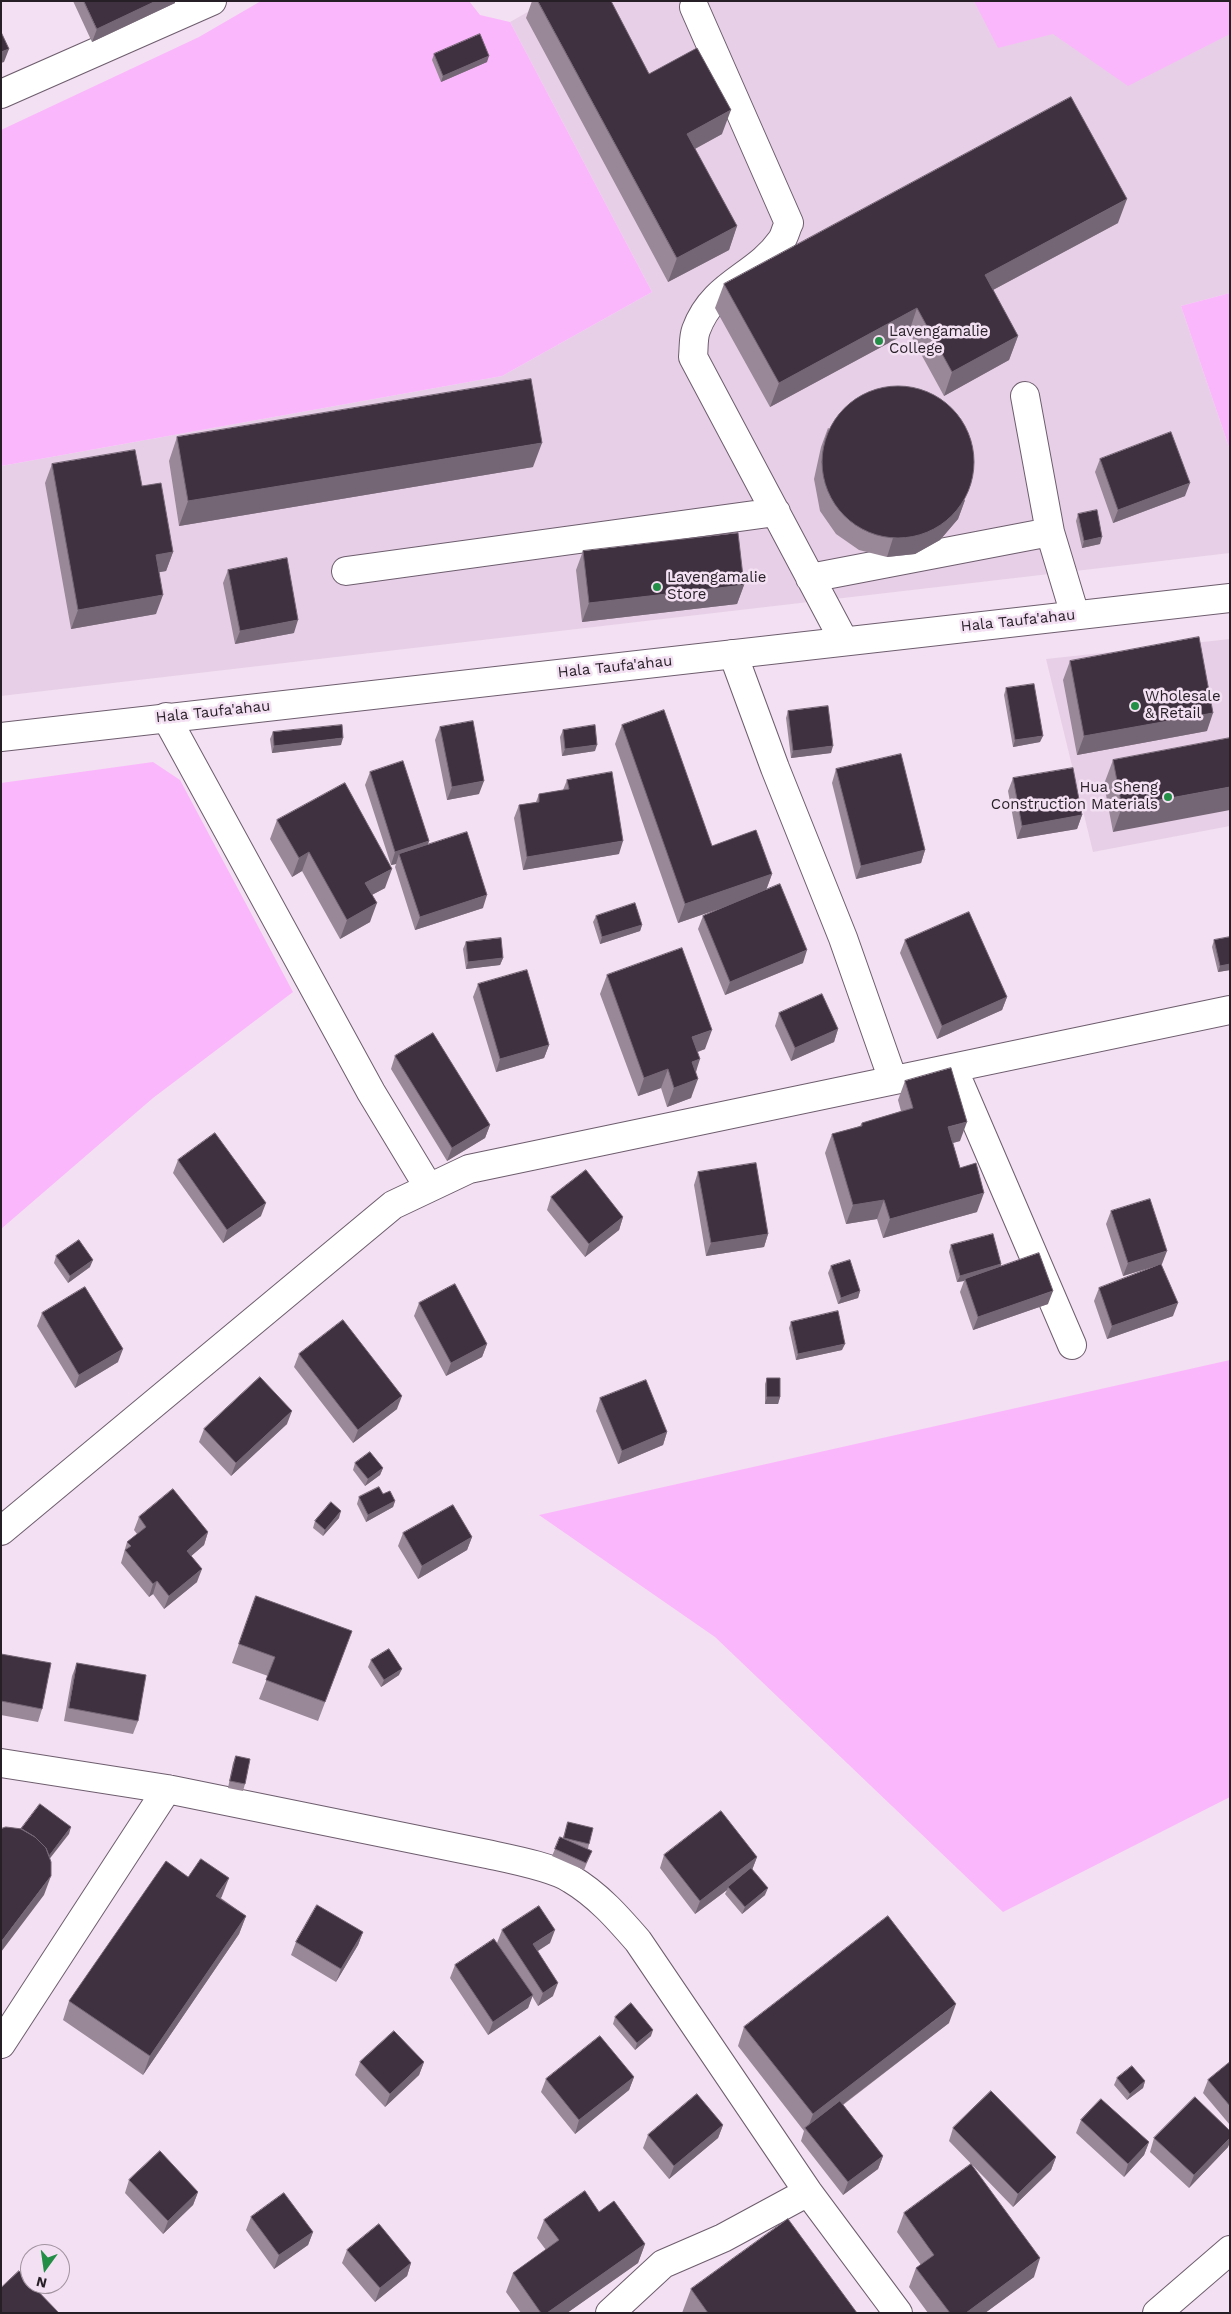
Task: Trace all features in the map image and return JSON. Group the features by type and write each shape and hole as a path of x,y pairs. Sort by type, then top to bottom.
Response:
{"street":[{"path":"1,94 212,1"},
{"path":"694,7 789,223 782,240 767,258 722,290 705,311 695,331 693,357 844,641"},
{"path":"1025,396 1050,532 1075,615"},
{"path":"346,571 776,512"},
{"path":"810,578 1050,532"},
{"name":"Hala Taufa'ahau","path":"1,737 1230,598"},
{"path":"733,654 775,768 843,938 893,1080"},
{"path":"166,718 371,1092 429,1188"},
{"path":"1,1531 393,1205 468,1168 1230,1010"},
{"path":"953,1068 1072,1345"},
{"path":"1,1763 166,1789 487,1854 526,1863 570,1878 607,1906 638,1942 808,2192 898,2313"},
{"path":"1,2044 166,1789"},
{"path":"610,2313 664,2264 723,2238 808,2192"},
{"path":"1157,2313 1230,2250"}],"shaded area":[{"path":"261,1 469,1 480,15 510,22 652,292 502,376 1,466 1,130 199,37"},
{"name":"Lavengamalie College","path":"547,1 1230,1 1230,293 1181,306 1230,450 1230,553 1,696 1,466 502,376 652,292 510,22"},
{"path":"974,1 1230,1 1230,34 1128,86 1053,34 998,48"},
{"path":"1230,293 1230,450 1181,306"},
{"path":"1230,639 1230,826 1093,852 1046,659"},
{"path":"153,762 180,780 293,992 153,1098 1,1229 1,783"},
{"path":"1230,1360 1230,1797 1003,1912 715,1637 539,1515"}],"building":[{"path":"84,1 156,1 97,29"},
{"path":"538,1 611,1 649,74 697,48 731,110 687,134 737,226 677,258"},
{"path":"1,32 9,49 1,52"},
{"path":"480,34 489,56 443,76 434,54"},
{"path":"1071,97 1127,199 985,275 1018,336 952,372 917,308 779,383 724,284"},
{"path":"531,379 542,443 188,501 177,437"},
{"path":"898,386 913,387 927,392 952,408 968,433 973,447 973,477 968,491 952,516 927,532 913,537 898,538 883,537 869,532 844,516 828,491 823,477 822,462 823,447 828,433 844,408 869,392 883,387"},
{"path":"1171,432 1190,483 1118,510 1100,459"},
{"path":"135,450 142,486 161,483 173,552 156,555 163,595 78,610 52,464"},
{"path":"1097,510 1102,537 1084,541 1078,514"},
{"name":"Lavengamalie Store","path":"738,533 744,585 589,603 583,551"},
{"path":"287,558 298,620 240,631 228,570"},
{"name":"Wholesale & Retail","path":"1199,637 1213,713 1084,736 1070,661"},
{"path":"1034,684 1043,736 1015,740 1006,688"},
{"path":"828,706 833,746 793,751 788,711"},
{"path":"664,710 712,846 756,830 772,874 685,904 622,725"},
{"path":"473,721 484,781 452,787 440,727"},
{"path":"342,725 343,738 274,746 273,732"},
{"path":"595,725 597,745 565,749 563,730"},
{"path":"1230,738 1230,787 1122,807 1113,760"},
{"path":"901,754 925,850 861,866 836,769"},
{"path":"403,761 429,841 395,852 370,772"},
{"path":"1073,768 1082,815 1022,826 1013,778"},
{"path":"612,772 623,841 527,857 519,805 539,802 539,794 569,789 567,780"},
{"path":"345,783 392,869 365,883 377,903 347,920 309,852 299,858 277,820"},
{"path":"467,832 487,895 420,917 399,854"},
{"path":"780,884 807,950 730,982 703,916"},
{"path":"635,903 642,925 602,937 596,916"},
{"path":"969,912 1007,997 942,1026 905,940"},
{"path":"1230,937 1230,964 1220,966 1214,940"},
{"path":"501,938 503,958 468,962 466,942"},
{"path":"682,948 712,1030 692,1037 700,1059 692,1062 698,1079 674,1088 668,1069 644,1078 607,975"},
{"path":"527,970 549,1045 500,1059 478,984"},
{"path":"822,994 838,1029 795,1048 779,1013"},
{"path":"433,1033 490,1125 452,1148 395,1056"},
{"path":"951,1068 967,1122 948,1127 960,1168 976,1163 984,1193 890,1219 884,1200 853,1205 832,1134 862,1126 862,1123 913,1108 905,1081"},
{"path":"215,1133 266,1203 227,1230 178,1160"},
{"path":"756,1163 768,1234 711,1243 698,1172"},
{"path":"586,1170 623,1217 589,1244 551,1197"},
{"path":"1150,1199 1167,1251 1128,1263 1111,1211"},
{"path":"993,1234 1001,1264 960,1276 951,1245"},
{"path":"79,1240 93,1260 70,1276 56,1256"},
{"path":"1039,1253 1053,1291 978,1317 965,1279"},
{"path":"850,1260 860,1291 841,1298 831,1266"},
{"path":"1161,1264 1178,1303 1112,1326 1099,1288"},
{"path":"455,1284 487,1344 451,1363 419,1303"},
{"path":"85,1287 123,1349 79,1375 42,1313"},
{"path":"838,1311 845,1344 798,1354 791,1322"},
{"path":"343,1320 402,1396 358,1430 299,1354"},
{"path":"260,1377 292,1411 236,1463 204,1429"},
{"path":"767,1378 780,1378 780,1397 767,1397"},
{"path":"646,1380 667,1432 622,1451 600,1398"},
{"path":"370,1452 383,1468 368,1479 355,1463"},
{"path":"379,1487 383,1494 390,1491 395,1501 368,1515 359,1497"},
{"path":"173,1489 208,1532 187,1551 202,1569 169,1596 157,1581 153,1584 125,1550 131,1546 127,1542 146,1527 139,1517"},
{"path":"331,1502 341,1511 325,1530 315,1521"},
{"path":"453,1505 472,1537 422,1566 403,1533"},
{"path":"256,1596 352,1631 325,1702 266,1680 275,1657 239,1644"},
{"path":"389,1649 402,1669 384,1680 371,1660"},
{"path":"1,1654 51,1663 42,1709 1,1701"},
{"path":"77,1663 146,1675 138,1721 69,1708"},
{"path":"236,1756 250,1759 245,1784 230,1781"},
{"path":"40,1804 71,1827 49,1856 46,1848 35,1837 21,1829"},
{"path":"721,1811 757,1857 700,1901 664,1855"},
{"path":"568,1822 593,1828 589,1844 564,1838"},
{"path":"6,1827 22,1829 35,1837 46,1848 51,1862 51,1876 1,1942 1,1829"},
{"path":"560,1837 592,1851 586,1863 555,1849"},
{"path":"201,1859 229,1878 216,1896 246,1916 150,2056 69,2001 166,1861 188,1877"},
{"path":"751,1868 768,1888 745,1907 728,1887"},
{"path":"317,1905 363,1932 341,1969 296,1942"},
{"path":"539,1906 555,1930 533,1944 558,1983 543,1993 502,1930"},
{"path":"888,1916 956,2004 813,2114 744,2027"},
{"path":"494,1939 533,1995 493,2022 455,1965"},
{"path":"631,2003 653,2030 637,2043 615,2017"},
{"path":"394,2031 424,2062 390,2094 360,2062"},
{"path":"600,2036 634,2077 579,2120 546,2079"},
{"path":"1230,2062 1230,2106 1208,2080"},
{"path":"1132,2066 1145,2081 1130,2094 1117,2078"},
{"path":"991,2091 1056,2157 1018,2194 953,2128"},
{"path":"697,2094 723,2125 674,2166 648,2135"},
{"path":"1195,2097 1230,2131 1230,2138 1194,2175 1154,2138"},
{"path":"1101,2099 1149,2142 1128,2164 1081,2120"},
{"path":"840,2101 883,2156 848,2182 805,2128"},
{"path":"160,2151 198,2192 168,2221 129,2180"},
{"path":"971,2164 1040,2258 966,2313 950,2313 916,2268 934,2255 904,2213"},
{"path":"585,2191 599,2212 614,2201 645,2244 547,2313 541,2313 513,2273 559,2240 544,2220"},
{"path":"284,2193 313,2232 279,2255 251,2217"},
{"path":"788,2219 857,2313 708,2313 691,2289"},
{"path":"379,2224 411,2263 380,2288 347,2250"},
{"path":"19,2271 20,2294 41,2294 59,2313 1,2313 1,2288"}],"place":[{"name":"Lavengamalie College","path":"879,341"},
{"name":"Lavengamalie Store","path":"657,587"},
{"name":"Wholesale & Retail","path":"1135,706"},
{"name":"Hua Sheng Construction Materials","path":"1168,797"}]}
